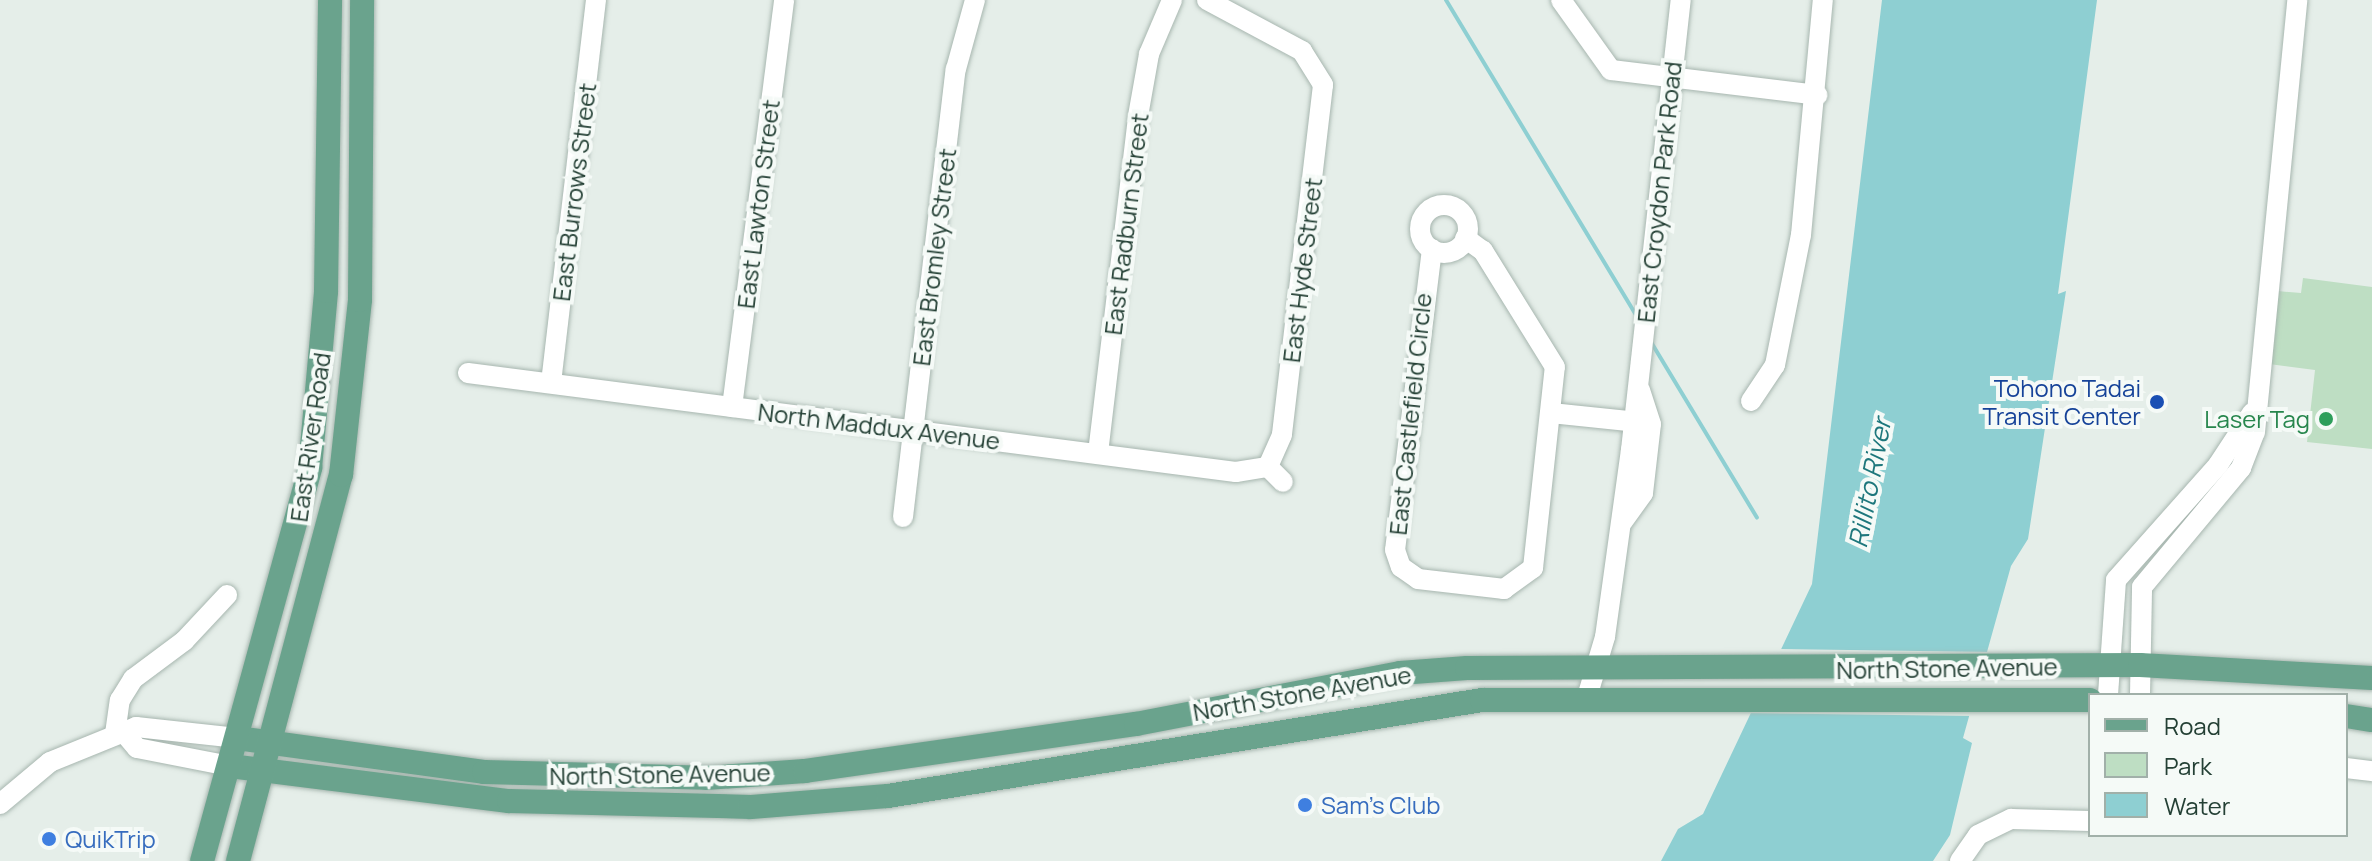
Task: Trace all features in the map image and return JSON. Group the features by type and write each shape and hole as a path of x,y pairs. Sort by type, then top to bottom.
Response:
{"main road":[{"name":"East River Road","path":"202,861 312,453 326,291 330,0"},
{"path":"347,0 345,80 359,92"},
{"name":"East River Road","path":"238,861 328,537 354,382 362,0"},
{"name":"North Stone Avenue","path":"237,738 484,772 706,778 1136,724 1400,673 1600,666 1739,670 2140,665 2372,678"},
{"name":"North Stone Avenue","path":"230,766 509,801 751,807 888,796 1369,712 1587,697 2088,700"},
{"path":"2348,716 2372,720"}],"street":[{"name":"East Burrows Street","path":"551,383 596,0"},
{"name":"East Lawton Street","path":"732,407 784,0"},
{"name":"East Bromley Street","path":"903,517 956,69 975,0"},
{"name":"East Radburn Street","path":"1098,453 1138,116 1149,54 1172,0"},
{"name":"East Hyde Street","path":"1207,0 1302,51 1319,71 1322,101 1282,435 1268,467"},
{"path":"1561,0 1611,70 1671,80 1817,95"},
{"name":"East Croydon Park Road","path":"1587,697 1600,666 1621,524 1643,493 1643,422 1639,377 1681,0"},
{"path":"1751,401 1766,388 1781,338 1817,95 1823,0"},
{"path":"2140,693 2142,587 2241,468 2255,432 2252,413 2297,0"},
{"name":"East Castlefield Circle","path":"1433,207 1462,213 1465,238 1483,251 1555,367 1533,568 1521,582 1504,589 1418,579 1401,567 1395,550 1432,249 1420,226 1433,207"},
{"path":"1432,249 1451,251 1465,238"},
{"name":"North Maddux Avenue","path":"468,373 1247,473 1268,467"},
{"path":"1551,413 1643,422"},
{"path":"2108,693 2116,580 2218,465 2252,413"},
{"path":"1268,467 1283,482"},
{"path":"120,735 120,700 133,679 184,641 227,595"},
{"path":"0,804 50,762 136,727 237,738"},
{"path":"120,735 137,748 230,766"},
{"path":"2348,768 2372,771"},
{"path":"1960,861 1978,835 2011,819 2088,821"}],"green space":[{"path":"2303,278 2372,287 2372,449 2307,442 2315,370 2269,364 2277,291 2301,293"}],"water":[{"name":"Rillito River","path":"1882,0 2097,0 2058,294 2066,291 2028,539 2011,566 1963,738 1972,743 1950,835 1933,861 1661,861 1678,829 1703,814 1812,584"}],"pier":[{"path":"1777,649 1992,652 1974,716 1746,713"}],"waterway":[{"path":"1446,0 1639,320"},
{"path":"1651,342 1757,518"}],"place":[{"name":"Tohono Tadai Transit Center","path":"2157,402"},
{"name":"Laser Tag","path":"2326,419"},
{"name":"Sam's Club","path":"1305,805"},
{"name":"QuikTrip","path":"49,839"}]}
